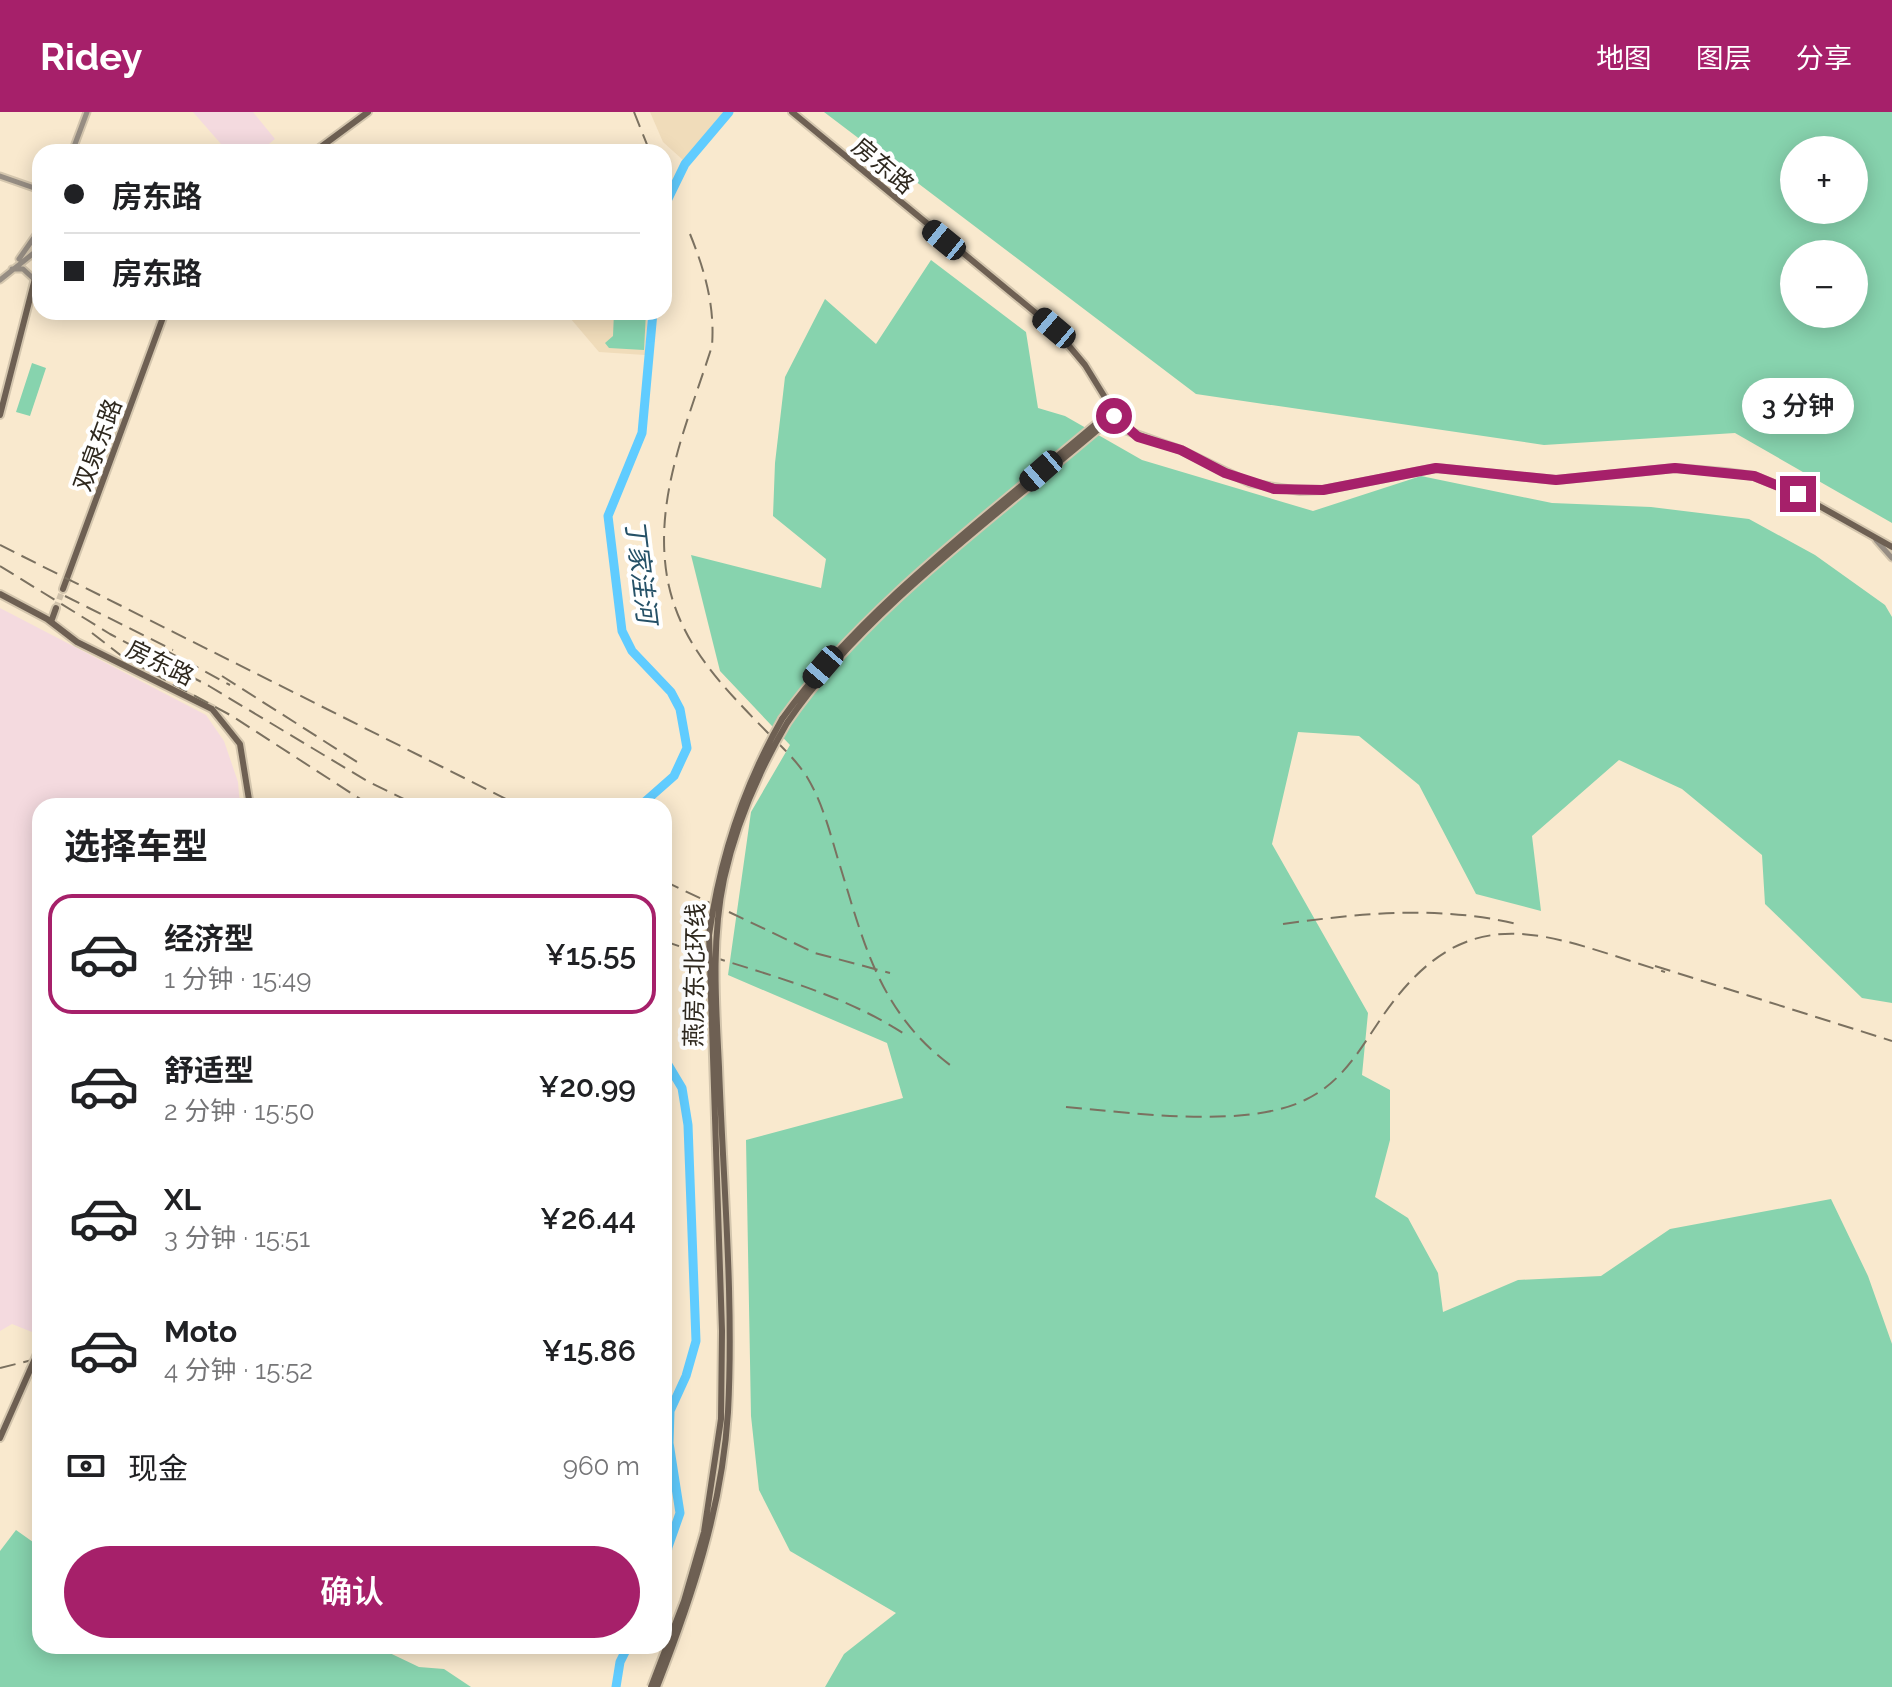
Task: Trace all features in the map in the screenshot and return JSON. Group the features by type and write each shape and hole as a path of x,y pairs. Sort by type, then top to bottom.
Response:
{"main road":[{"path":"325,144 368,112"},
{"name":"房东路","path":"792,112 1054,328 1085,365 1112,413 1138,437 1181,450 1225,473 1274,489 1323,490 1436,468 1556,480 1675,468 1754,476 1798,494 1892,547"},
{"path":"0,415 32,292"},
{"name":"双泉东路","path":"63,589 162,320"},
{"name":"燕房东北环线","path":"672,1632 704,1532 720,1431 722,1331 708,982 718,874 740,805 785,721 820,679 956,549 1112,413"},
{"name":"房东路","path":"0,594 51,622 77,642 212,709 240,744 249,798"},
{"path":"51,622 56,608"},
{"name":"燕房东北环线","path":"672,1645 700,1568 725,1443 729,1344 716,984 720,906 724,878 749,800 785,721"},
{"path":"0,1438 32,1365"},
{"name":"燕房东北环线","path":"651,1687 664,1654"},
{"name":"燕房东北环线","path":"657,1687 669,1654"}],"street":[{"path":"75,144 87,112"},
{"path":"0,176 32,187"},
{"path":"0,280 32,240"},
{"path":"11,269 32,254"},
{"path":"11,269 23,269 32,277"},
{"path":"1875,539 1892,558"}],"shaded area":[{"path":"193,112 253,112 275,139 269,144 221,144"},
{"path":"650,112 724,112 683,160 672,150 672,144 663,142"},
{"path":"572,320 647,320 645,355 599,352"},
{"path":"0,608 206,715 224,741 238,782 239,798 32,798 32,1332 12,1324 0,1331"}],"green space":[{"path":"824,112 1892,112 1892,523 1735,433 1544,445 1196,394"},
{"path":"931,260 1026,332 1038,408 1065,416 1142,460 1313,511 1421,476 1552,503 1651,507 1749,519 1815,555 1885,605 1892,617 1892,1003 1862,998 1765,904 1762,855 1682,789 1619,760 1532,836 1541,911 1476,894 1419,785 1359,736 1298,732 1272,844 1368,1013 1362,1075 1390,1090 1390,1140 1375,1197 1408,1218 1438,1273 1443,1312 1518,1280 1601,1276 1670,1229 1831,1199 1868,1276 1892,1344 1892,1687 825,1687 844,1654 896,1613 790,1551 759,1490 751,1416 746,1140 903,1098 887,1043 728,975 751,812 790,745 720,671 691,555 821,588 826,559 773,516 775,463 785,377 825,299 876,344"},
{"path":"614,320 646,320 644,350 609,348 605,343 613,336"},
{"path":"32,363 46,368 30,416 16,412"},
{"path":"16,1530 32,1541 32,1654 392,1654 419,1667 444,1669 471,1687 0,1687 0,1551"}],"waterway":[{"name":"丁家洼河","path":"672,191 685,164 729,112"},
{"name":"丁家洼河","path":"649,798 674,776 687,748 680,709 671,692 632,651 622,631 608,516 642,433 652,320"},
{"name":"丁家洼河","path":"672,1071 682,1088 688,1125 696,1341 686,1376 672,1407"},
{"name":"丁家洼河","path":"672,1462 680,1513 672,1536"},
{"name":"丁家洼河","path":"616,1687 624,1654"}],"tunnel":[{"path":"56,608 63,589"}],"railway":[{"path":"634,112 647,144"},
{"path":"690,234 708,289 712,346 683,432 669,491 664,551 674,605 706,664 807,777 825,816 855,916 876,971 905,1021 925,1044 950,1065"},
{"path":"0,545 504,798"},
{"path":"0,566 110,634 209,686 367,781 402,798"},
{"path":"65,596 173,650"},
{"path":"92,633 123,657 232,716 359,798"},
{"path":"163,649 230,685"},
{"path":"222,676 357,762"},
{"path":"672,885 815,953 890,973"},
{"path":"1283,924 1372,914 1432,913 1521,925"},
{"path":"1066,1107 1221,1117 1281,1109 1305,1100 1340,1074 1414,978 1446,952 1478,938 1511,934 1545,937 1665,972"},
{"path":"672,944 821,993 851,1005 909,1037"},
{"path":"1655,966 1892,1041"},
{"path":"0,1368 32,1360"}],"route":[{"path":"1114,416 1125,430 1138,437 1181,450 1225,473 1274,489 1323,490 1436,468 1556,480 1675,468 1754,476 1798,494"}]}
